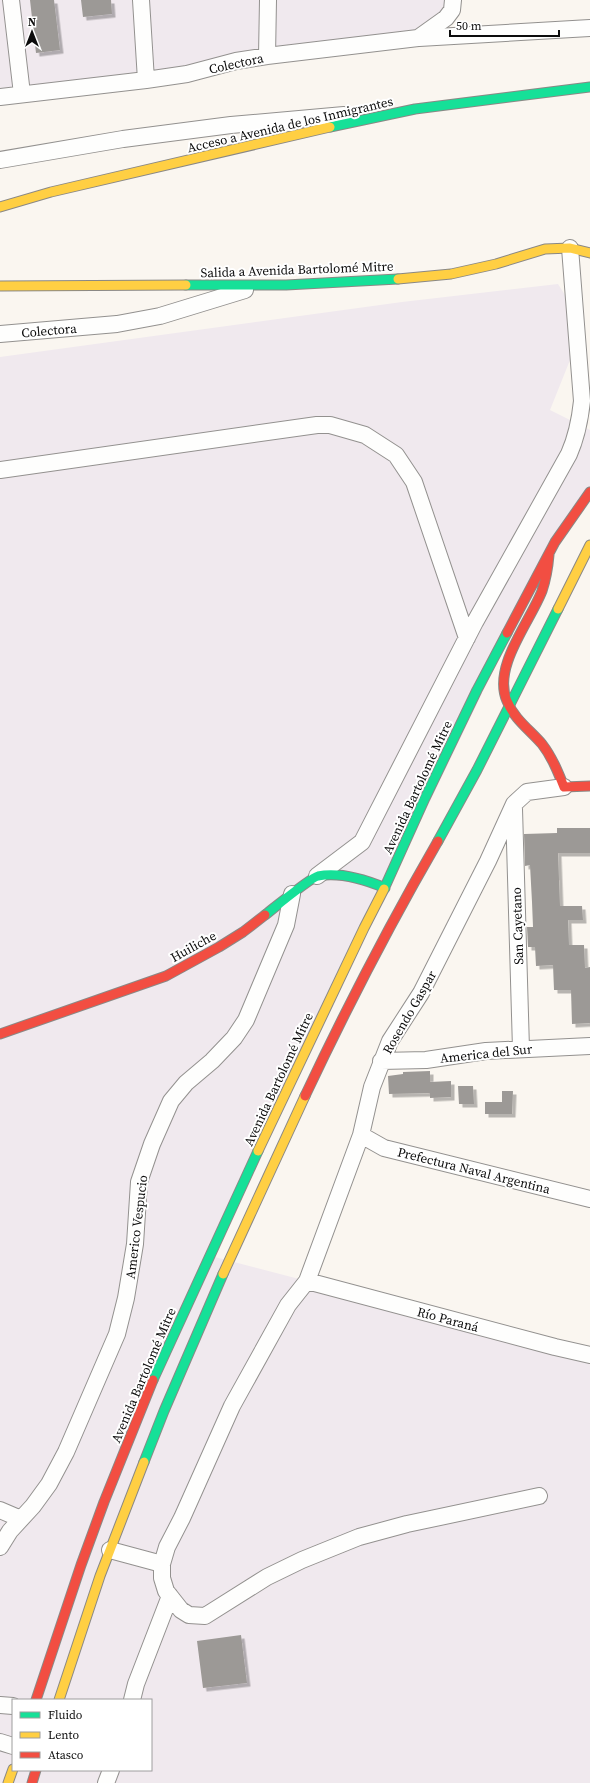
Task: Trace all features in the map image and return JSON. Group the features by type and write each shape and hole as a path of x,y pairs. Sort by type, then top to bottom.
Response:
{"main road":[{"name":"Acceso a Avenida de los Inmigrantes","path":"0,207 66,188 333,126 415,109 590,87"},
{"name":"Salida a Avenida Bartolomé Mitre","path":"0,286 261,285 363,282 450,274 496,264 545,249 570,248 590,253"},
{"name":"Avenida Bartolomé Mitre","path":"36,1699 81,1565 104,1502 159,1366 292,1077 385,888 425,798 477,690 549,554 590,492"},
{"path":"59,1699 110,1550 164,1411 226,1266 303,1098 334,1032 397,912 450,820 509,708 590,545"},
{"path":"549,554 549,568 545,585 540,598 514,648 504,673 504,692 509,708 547,750 554,762 564,787 590,786"},
{"path":"317,876 337,876 364,879 385,888"},
{"name":"Huiliche","path":"0,1034 166,976 243,932 317,876"},
{"path":"8,1783 12,1771"},
{"path":"32,1783 36,1771"}],"street":[{"path":"12,0 22,94"},
{"path":"141,0 146,80"},
{"path":"267,56 268,0"},
{"name":"Colectora","path":"0,97 146,80 187,74 236,61 267,56 418,38 446,18 452,10 453,0"},
{"path":"418,38 590,28"},
{"path":"0,160 123,139 216,127 415,109"},
{"path":"317,876 362,842 467,638 569,454 580,420 582,401 570,248"},
{"name":"Colectora","path":"0,334 116,324 160,316 261,285"},
{"path":"0,470 318,425 330,425 365,435 396,455 414,482 467,638"},
{"name":"Rosendo Gaspar","path":"162,1564 167,1546 182,1518 232,1406 288,1305 307,1281 361,1135 372,1087 381,1060 390,1041 421,993 488,861 514,804 527,792 564,787"},
{"name":"San Cayetano","path":"514,804 521,1049"},
{"name":"Americo Vespucio","path":"0,1547 10,1531 49,1484 60,1465 117,1334 126,1298 135,1244 139,1182 152,1144 171,1101 186,1082 212,1061 234,1038 246,1020 286,925 292,894"},
{"name":"America del Sur","path":"381,1060 426,1060 486,1051 590,1046"},
{"name":"Prefectura Naval Argentina","path":"361,1135 384,1148 590,1199"},
{"name":"Río Paraná","path":"307,1281 555,1347 590,1354"},
{"path":"555,1347 590,1358"},
{"path":"110,1550 162,1564 162,1578 166,1591 181,1610 189,1615 205,1616 267,1577 302,1560 359,1537 407,1524 539,1496"},
{"path":"0,1510 21,1519"},
{"path":"132,1699 136,1684 170,1596"},
{"path":"0,1705 12,1706"},
{"path":"0,1742 12,1746"},
{"path":"106,1783 111,1771"}],"shaded area":[{"path":"0,0 453,0 428,32 0,97"},
{"path":"558,284 584,325 550,410 590,430 590,492 555,542 211,1256 590,1355 590,1783 0,1783 0,357 402,302"}],"building":[{"path":"30,0 54,0 60,50 36,53"},
{"path":"81,0 111,0 112,14 83,17"},
{"path":"557,828 590,828 590,853 558,853 560,906 582,906 583,920 568,920 569,945 584,945 585,968 590,967 590,1023 572,1024 571,990 554,990 553,965 536,966 535,947 528,947 527,927 533,927 530,865 525,866 524,834 557,833"},
{"path":"430,1071 430,1082 451,1081 451,1097 430,1098 430,1093 389,1094 388,1076 403,1074 403,1072"},
{"path":"458,1086 473,1086 474,1104 459,1104"},
{"path":"502,1091 513,1091 512,1114 485,1114 485,1102 502,1102"},
{"path":"241,1635 247,1683 203,1688 197,1641"}],"traffic: fast":[{"path":"330,127 415,109 590,87"},
{"path":"186,285 286,285 398,279"},
{"path":"438,841 477,770 558,609"},
{"path":"384,889 425,798 477,690 507,633"},
{"path":"265,915 300,887 318,876 343,876 369,882 385,888"},
{"path":"153,1380 258,1151"},
{"path":"144,1462 164,1411 223,1274"}],"traffic: slow":[{"path":"0,207 51,192 330,127"},
{"path":"398,279 451,274 496,264 545,249 570,248 590,253"},
{"path":"0,286 186,285"},
{"path":"558,609 590,545"},
{"path":"258,1151 384,889"},
{"path":"223,1274 305,1096"},
{"path":"59,1699 100,1576 144,1462"},
{"path":"8,1783 12,1771"}],"traffic: jam":[{"path":"507,633 555,542 590,492"},
{"path":"549,555 547,573 542,591 508,659 504,674 504,688 510,707 518,719 546,749 564,787 590,786"},
{"path":"305,1096 369,967 438,841"},
{"path":"0,1034 166,976 219,947 243,932 265,915"},
{"path":"36,1699 81,1565 104,1502 153,1380"},
{"path":"32,1783 36,1771"}]}
